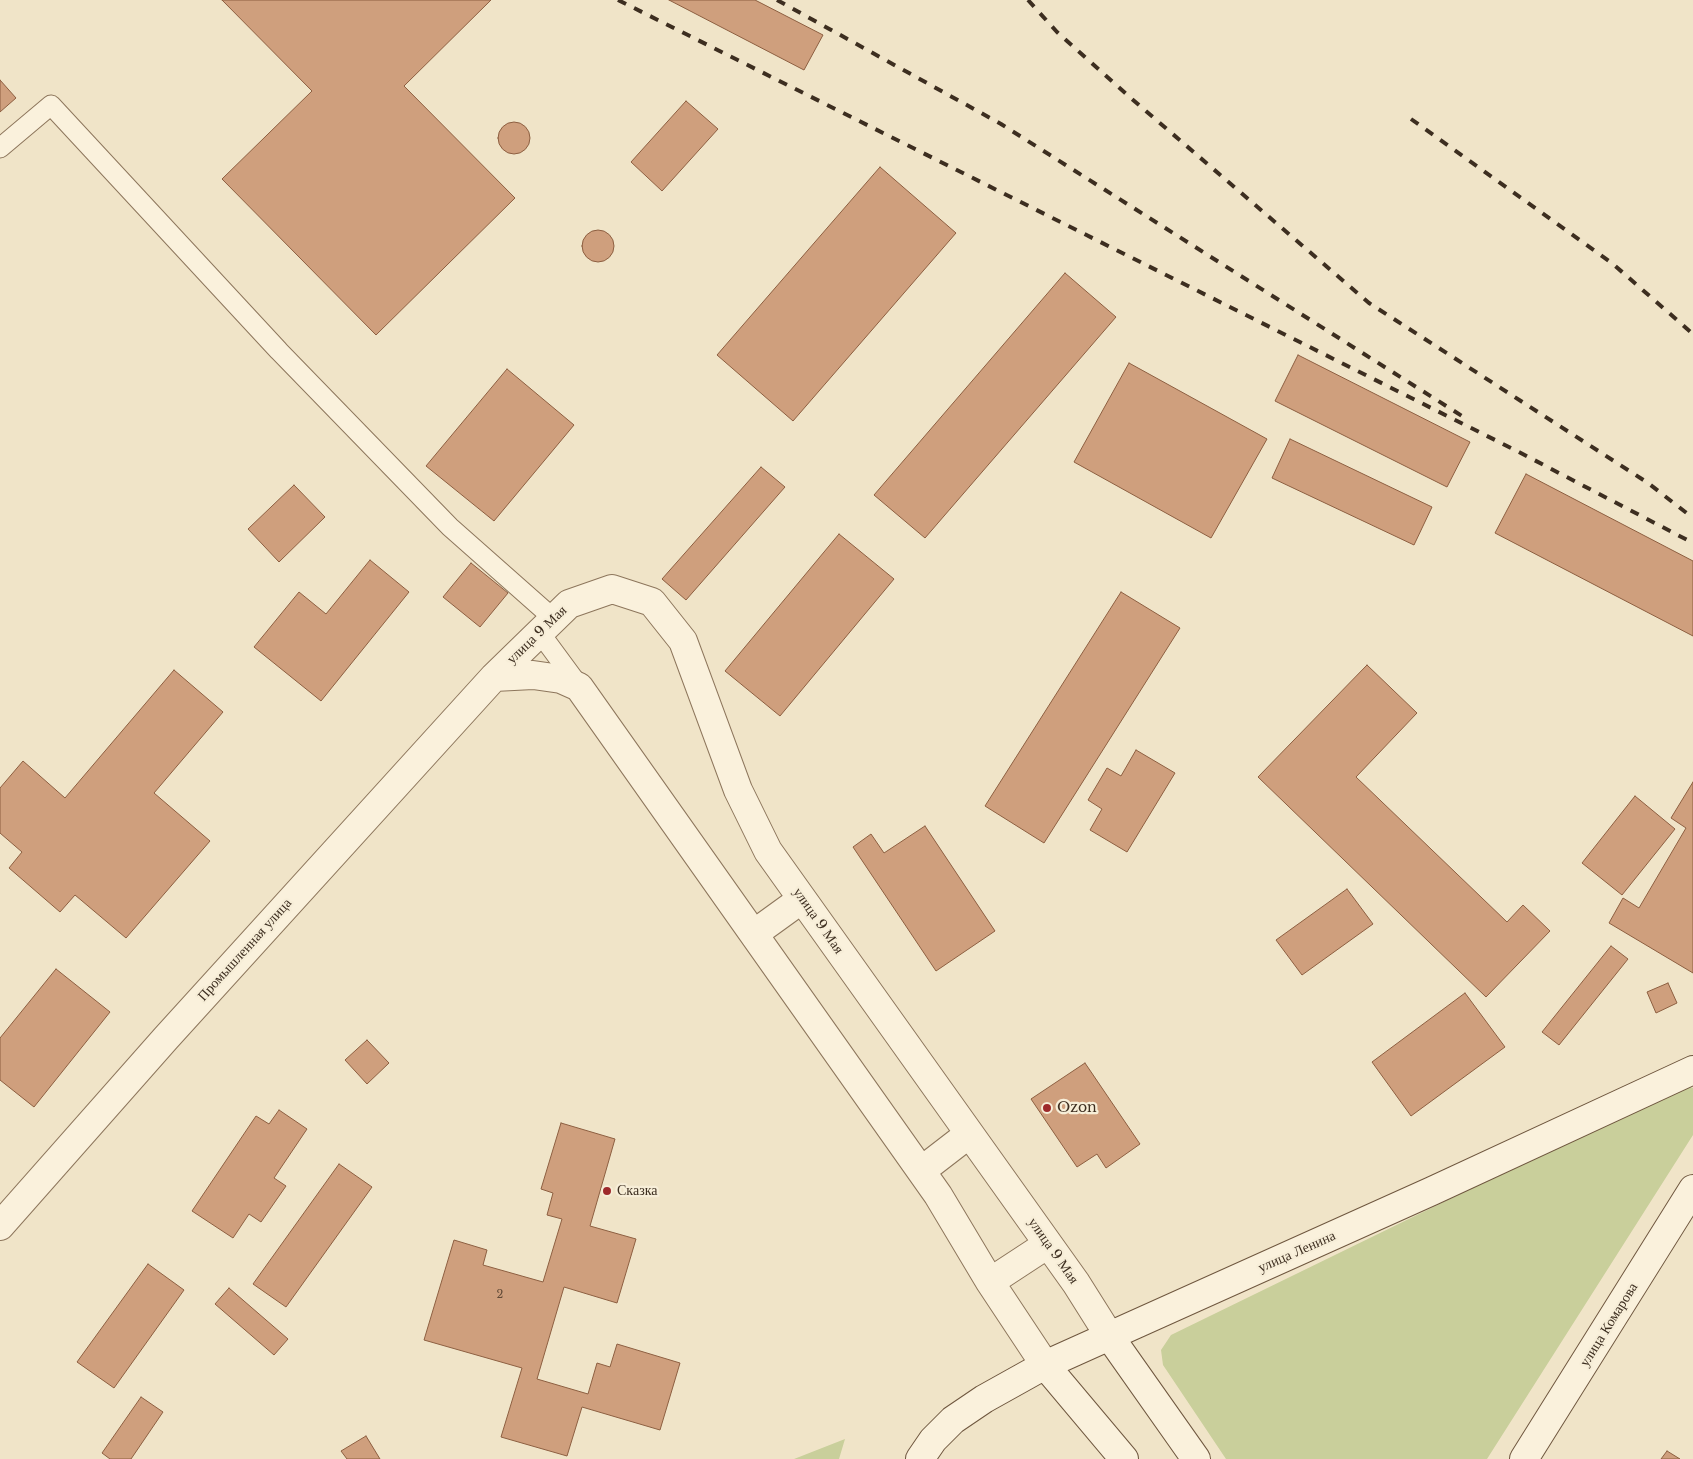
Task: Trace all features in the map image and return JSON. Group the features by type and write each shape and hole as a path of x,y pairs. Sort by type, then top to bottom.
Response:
{"street":[{"name":"улица 9 Мая","path":"494,677 569,604 612,589 652,602 683,641 738,790 768,851 1048,1244 1110,1338 1196,1459"},
{"name":"улица 9 Мая","path":"494,677 532,675 561,679 579,687"},
{"name":"Промышленная улица","path":"0,1226 166,1038 494,677"},
{"path":"579,687 755,932 938,1195 990,1282 1045,1365 1124,1459"},
{"path":"755,932 802,899"},
{"name":"улица Ленина","path":"920,1459 933,1440 953,1420 984,1399 1045,1365 1110,1338 1693,1070"},
{"path":"921,1171 970,1134"},
{"name":"улица Комарова","path":"1524,1459 1693,1190"},
{"path":"990,1282 1048,1244"}],"lane":[{"path":"0,148 51,105 279,351 547,626 579,687"}],"green space":[{"path":"1693,1088 1693,1135 1487,1459 1226,1459 1163,1365 1161,1350 1171,1335 1669,1092"},
{"path":"845,1439 839,1459 794,1459"}],"building":[{"path":"222,0 491,0 404,86 515,198 376,335 222,179 312,91"},
{"path":"669,0 755,0 823,35 804,70"},
{"path":"0,80 16,98 0,112"},
{"path":"686,101 718,129 662,191 631,162"},
{"path":"514,122 520,123 525,127 529,132 529,144 525,149 520,153 514,154 508,153 503,149 499,144 498,138 499,132 503,127 508,123"},
{"path":"880,167 956,233 793,421 717,355"},
{"path":"598,230 604,231 609,235 613,240 613,252 609,257 604,261 598,262 592,261 587,257 583,252 582,246 583,240 587,235 592,231"},
{"path":"1065,273 1116,317 925,538 874,495"},
{"path":"1298,355 1470,442 1447,487 1275,401"},
{"path":"1129,363 1267,439 1211,538 1074,462"},
{"path":"507,369 574,425 494,521 426,466"},
{"path":"1290,439 1432,507 1414,545 1272,478"},
{"path":"761,467 785,487 686,600 662,579"},
{"path":"1526,474 1693,561 1693,636 1495,533"},
{"path":"294,485 325,517 279,562 248,529"},
{"path":"839,534 894,579 780,716 725,671"},
{"path":"370,560 409,592 321,701 254,647 299,592 326,614"},
{"path":"471,563 508,593 480,627 443,597"},
{"path":"1121,592 1180,628 1044,843 985,806"},
{"path":"1367,665 1417,713 1356,777 1507,922 1523,905 1550,931 1486,997 1258,777"},
{"path":"174,670 223,712 154,793 210,841 126,938 75,895 60,912 9,868 22,852 0,833 0,788 23,761 65,798"},
{"path":"1136,750 1175,773 1127,852 1090,830 1102,809 1088,800 1107,768 1121,776"},
{"path":"1693,782 1693,973 1609,923 1623,898 1639,908 1686,828 1671,818"},
{"path":"1635,796 1675,829 1622,895 1582,863"},
{"path":"925,826 995,931 936,971 853,847 871,834 884,853"},
{"path":"1347,889 1373,924 1302,975 1276,940"},
{"path":"1611,946 1628,959 1559,1045 1542,1032"},
{"path":"56,969 110,1012 34,1107 0,1080 0,1038"},
{"path":"1668,983 1677,1003 1656,1013 1647,992"},
{"path":"1465,993 1505,1047 1411,1116 1372,1062"},
{"path":"367,1040 389,1063 367,1084 345,1060"},
{"path":"1085,1063 1140,1144 1106,1168 1097,1154 1077,1167 1031,1099"},
{"path":"279,1110 307,1129 274,1178 286,1186 261,1222 249,1214 233,1238 192,1211 256,1116 269,1124"},
{"path":"561,1123 615,1139 590,1226 636,1239 617,1303 564,1287 537,1379 588,1394 597,1363 610,1367 617,1344 680,1363 660,1430 582,1407 567,1456 501,1437 522,1368 424,1340 454,1240 487,1250 483,1265 543,1282 562,1219 547,1215 553,1193 541,1189"},
{"path":"339,1164 372,1187 286,1307 253,1284"},
{"path":"148,1264 184,1290 114,1388 77,1362"},
{"path":"229,1288 288,1339 274,1355 215,1304"},
{"path":"141,1397 163,1412 131,1459 110,1459 102,1453"},
{"path":"366,1436 380,1459 347,1459 341,1451"},
{"path":"1667,1451 1680,1459 1661,1459"}],"railway":[{"path":"618,0 1515,450 1693,543"},
{"path":"777,0 1001,124 1462,416"},
{"path":"1028,0 1057,32 1132,99 1369,303 1648,483 1693,518"},
{"path":"1411,119 1613,264 1693,334"}],"place":[{"name":"Ozon","path":"1047,1108"},
{"name":"Сказка","path":"607,1191"}]}
